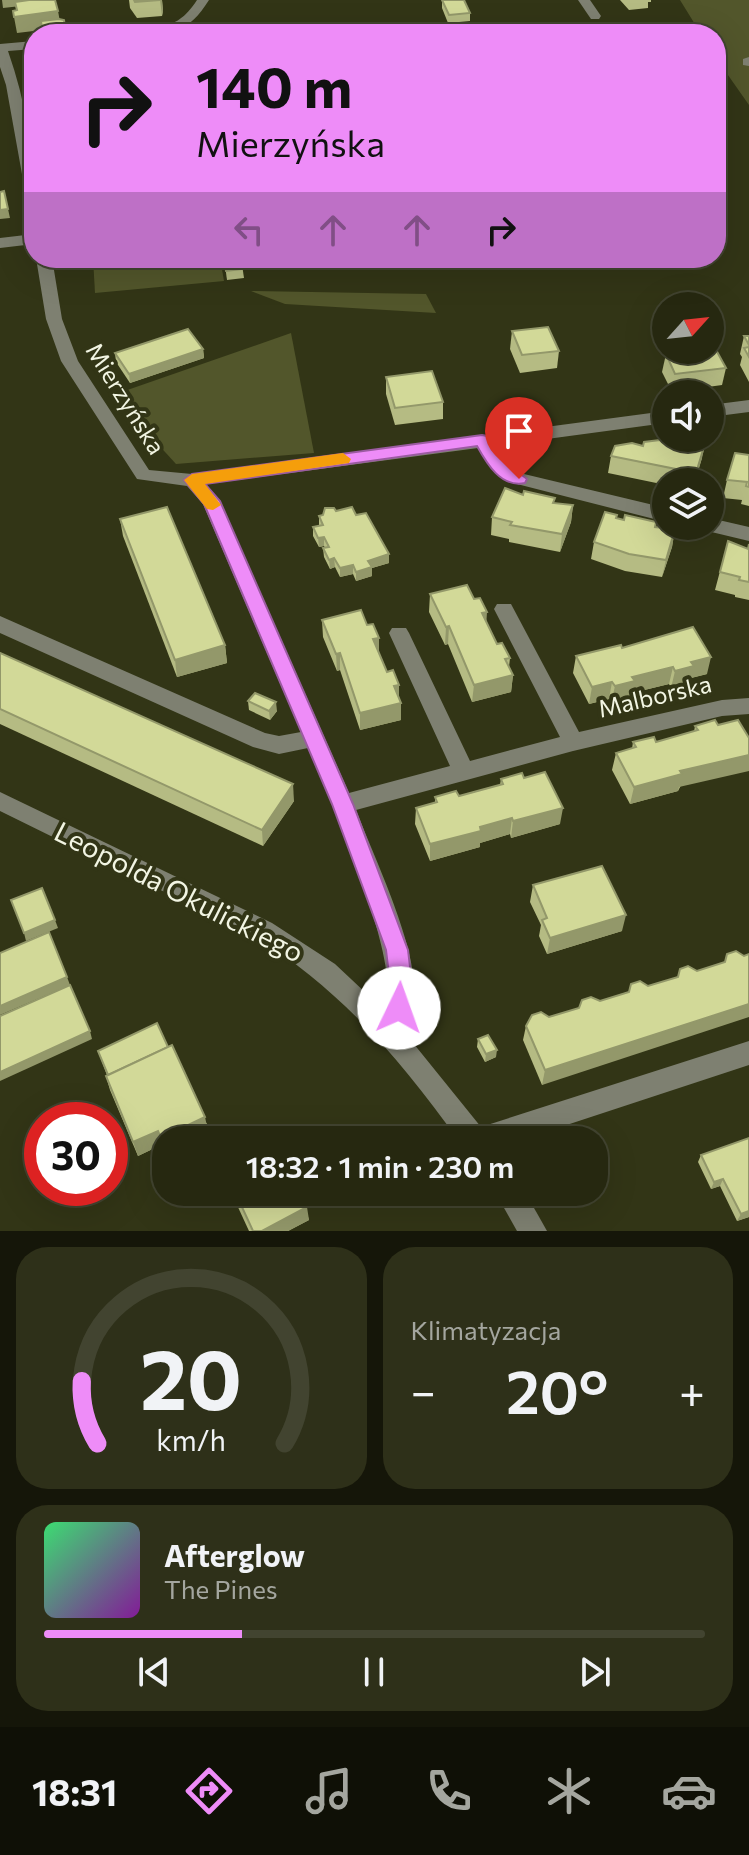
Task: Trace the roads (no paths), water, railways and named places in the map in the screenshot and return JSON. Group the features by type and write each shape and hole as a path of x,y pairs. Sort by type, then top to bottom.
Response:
{"street":[{"path":"181,24 192,18 203,0"},
{"path":"584,0 595,16"},
{"path":"24,46 0,48 13,85 24,146"},
{"path":"0,243 24,240"},
{"name":"Mierzyńska","path":"46,268 54,320 67,354 97,407 143,475 192,480 652,419"},
{"path":"724,409 749,406"},
{"path":"482,440 506,474 652,512"},
{"path":"192,480 211,501 315,738 343,804 399,961 402,992 399,1008 387,1029"},
{"path":"724,528 749,534"},
{"name":"Malborska","path":"504,609 573,742"},
{"path":"0,624 261,741 279,745 315,738"},
{"path":"399,633 463,770"},
{"name":"Malborska","path":"343,804 573,742 722,708 749,706"},
{"name":"Leopolda Okulickiego","path":"0,801 280,939 342,986 387,1029 463,1126"},
{"path":"525,1126 749,1053"},
{"path":"518,1206 533,1231"}]}
